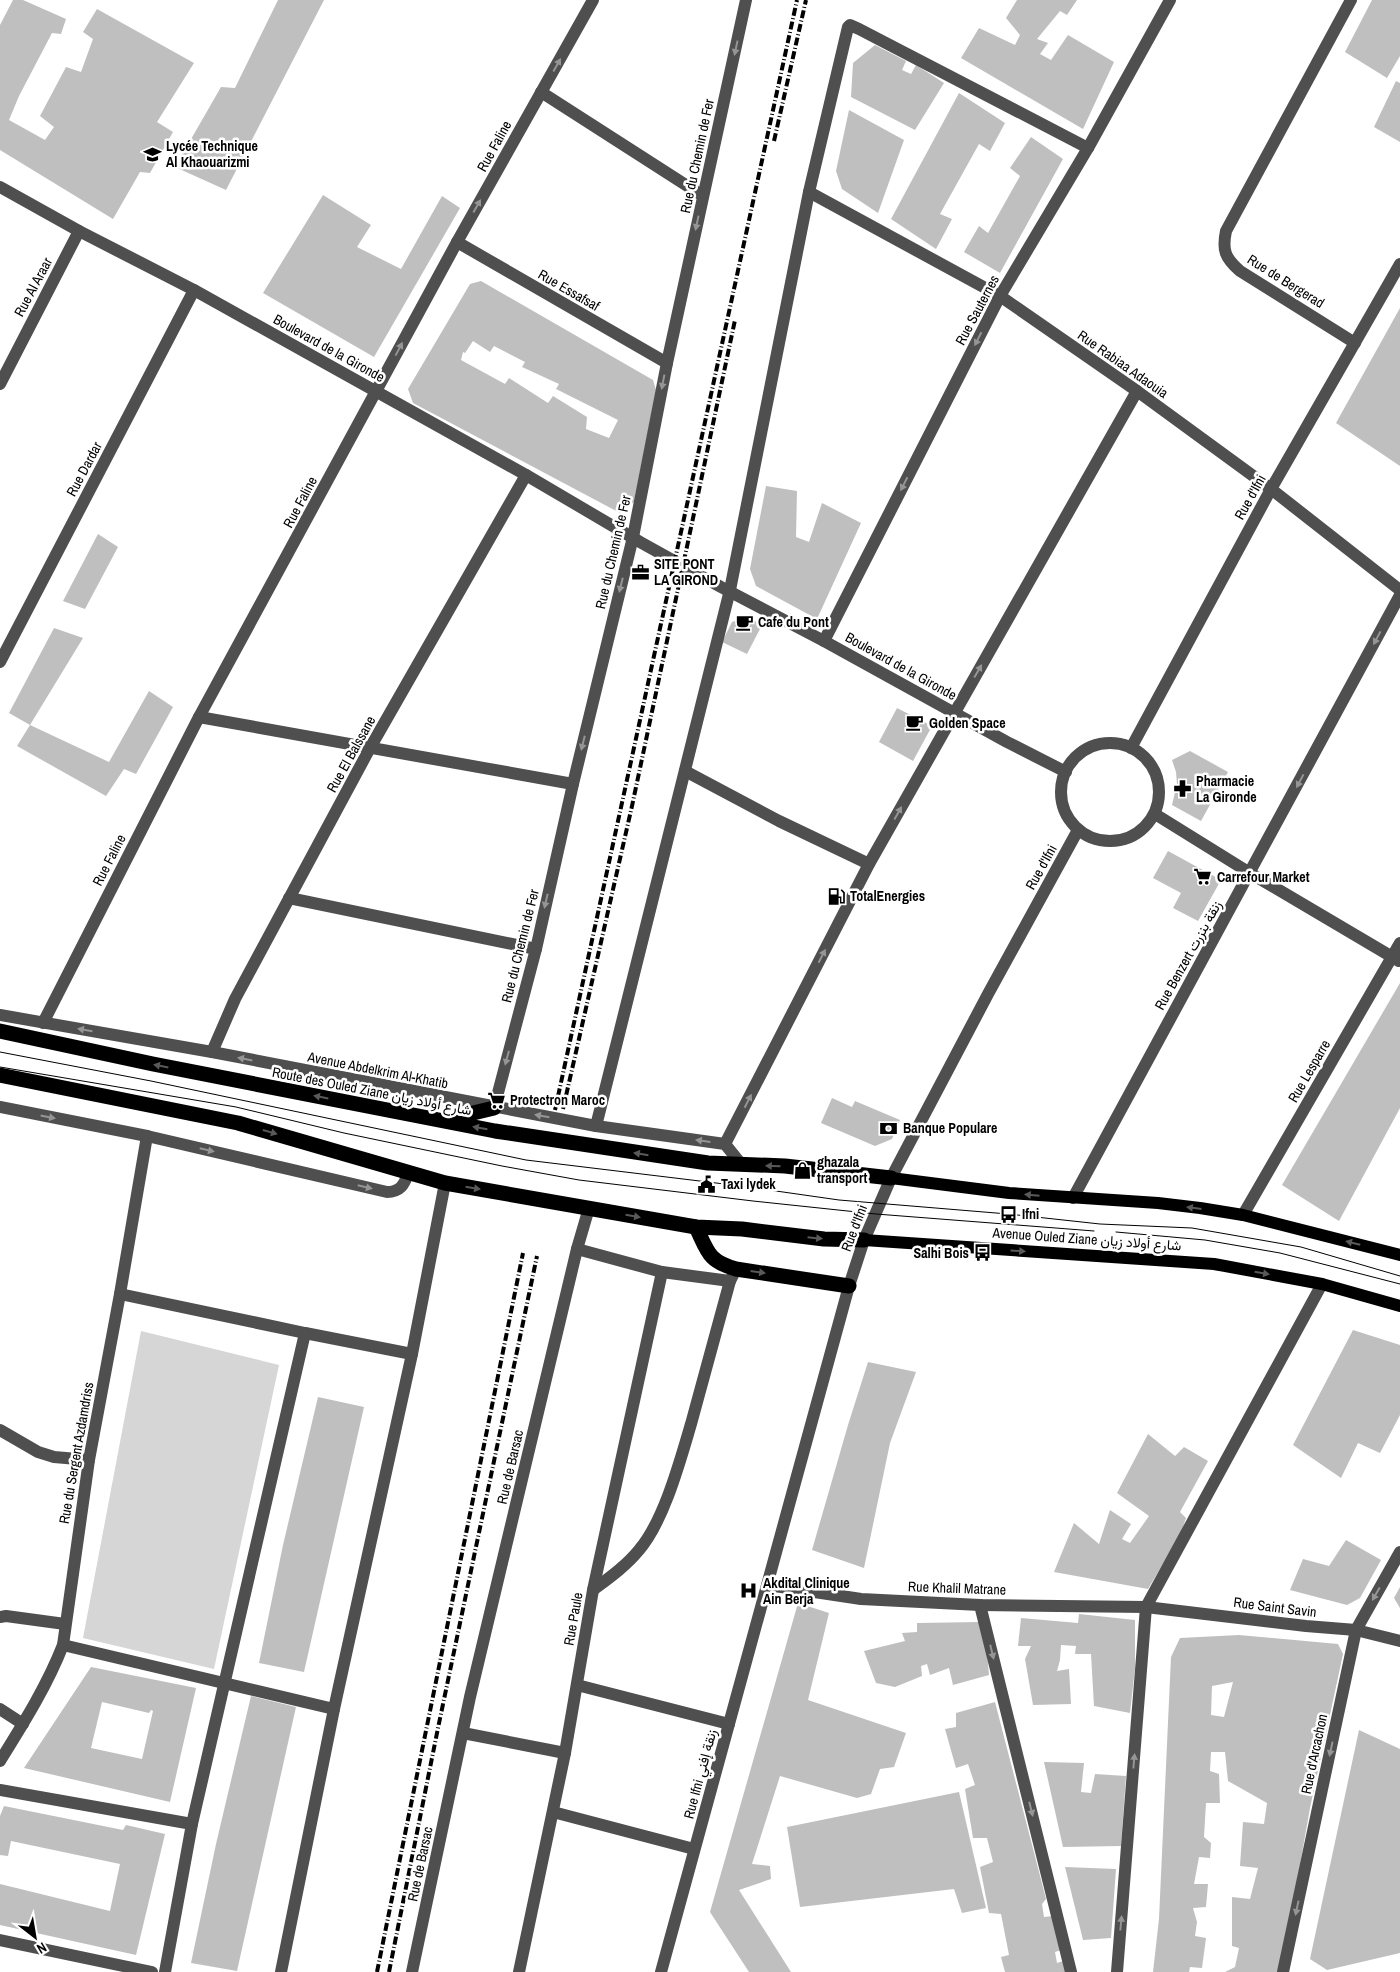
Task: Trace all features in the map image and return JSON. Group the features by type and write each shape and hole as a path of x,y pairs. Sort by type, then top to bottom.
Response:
{"highway":[{"name":"Route des Ouled Ziane شارع أولاد زيان","path":"0,1031 153,1064 439,1121 708,1164 785,1166 891,1178"},
{"path":"0,1075 238,1123 408,1174 445,1183 696,1227 708,1252 715,1261 733,1275 849,1286"},
{"path":"439,1121 494,1108"},
{"name":"Avenue Ouled Ziane شارع أولاد زيان","path":"696,1227 824,1239 864,1240"}],"main road":[{"path":"891,1178 1008,1193 1158,1203 1242,1215 1400,1255"},
{"name":"Avenue Ouled Ziane شارع أولاد زيان","path":"864,1240 1214,1264 1322,1284 1400,1306"}],"street":[{"name":"Rue Faline","path":"43,1023 199,717 457,242 593,0"},
{"name":"Rue du Chemin de Fer","path":"494,1108 536,949 573,784 637,540 666,363 746,0"},
{"name":"Rue Sauternes","path":"824,641 1000,296 1088,148 1170,0"},
{"name":"Rue de Bergerad","path":"1351,0 1226,230 1224,243 1225,252 1230,262 1240,271 1356,343"},
{"path":"596,1126 685,771 726,588 809,192 848,27 850,25 1088,148"},
{"path":"541,92 703,196"},
{"name":"Boulevard de la Gironde","path":"0,187 194,290 526,475 637,540 1066,772"},
{"name":"Rue Rabiaa Adaouia","path":"809,192 1000,296 1137,391 1271,489 1400,590"},
{"name":"Rue Al Araar","path":"0,384 80,231"},
{"name":"Rue Essafsaf","path":"457,242 666,363"},
{"name":"Rue d'Ifni","path":"1131,748 1271,489 1400,264"},
{"name":"Rue Dardar","path":"0,662 194,290"},
{"path":"741,1164 725,1144 869,864 1137,391"},
{"name":"Rue El Balssane","path":"212,1052 235,999 370,748 526,475"},
{"name":"Rue Benzert زنقة بنزرت","path":"1073,1198 1400,595"},
{"path":"199,717 573,784"},
{"path":"1119,744 1131,748 1151,764 1157,776 1159,801 1155,814 1138,833 1127,839 1101,841 1089,837 1078,830 1068,818 1062,803 1062,787 1066,772 1082,752 1094,746 1119,744"},
{"path":"685,771 779,821 869,864"},
{"path":"1155,814 1250,873 1396,959"},
{"name":"Rue d'Ifni","path":"768,1585 849,1286 864,1240 891,1178 988,994 1078,830"},
{"path":"290,898 536,949"},
{"name":"Rue Lesparre","path":"1242,1215 1396,959 1400,943"},
{"name":"Avenue Abdelkrim Al-Khatib","path":"0,1015 212,1052 494,1108 596,1126 725,1144"},
{"path":"0,1107 146,1136 387,1192 401,1187 408,1174"},
{"name":"Rue du Sergent Azdamdriss","path":"0,1761 23,1724 63,1645 89,1460 120,1294 146,1136"},
{"path":"281,1972 334,1709 412,1354 445,1183"},
{"name":"Rue de Barsac","path":"412,1972 463,1733 577,1249 589,1208"},
{"path":"577,1249 662,1272 733,1275 682,1454 667,1498 653,1528 640,1549 626,1564 593,1590"},
{"name":"Rue Paule","path":"519,1972 565,1753 593,1590 662,1272"},
{"path":"1117,1972 1146,1607 1322,1284"},
{"path":"120,1294 412,1354"},
{"path":"165,1972 192,1824 305,1333"},
{"path":"0,1430 38,1452 54,1457 89,1460"},
{"name":"Rue d'Arcachon","path":"1283,1972 1356,1630 1400,1552"},
{"name":"Rue Khalil Matrane","path":"768,1585 861,1599 980,1604 1146,1607"},
{"name":"Rue Ifni زنقة إفني","path":"661,1972 768,1585"},
{"path":"980,1604 1071,1972"},
{"name":"Rue Saint Savin","path":"1146,1607 1356,1630 1400,1641"},
{"path":"2,1613 65,1624"},
{"path":"63,1645 334,1709"},
{"path":"577,1685 729,1724"},
{"path":"0,1709 23,1724"},
{"path":"463,1733 565,1753"},
{"path":"0,1790 192,1824"},
{"path":"553,1812 694,1849"},
{"path":"0,1940 152,1972"}],"shaded area":[{"path":"141,1331 279,1365 214,1669 83,1638"}],"building":[{"path":"13,0 23,0 66,19 61,34 52,33 19,96 9,120 45,140 54,127 40,116 66,67 81,72 93,39 83,32 97,9 194,63 157,122 173,132 150,173 140,172 113,219 0,150 0,25"},
{"path":"278,0 324,0 226,190 175,167 221,87 235,88"},
{"path":"1017,0 1077,0 1067,15 1060,11 1037,39 1048,43 1040,54 1051,60 1068,35 1114,62 1083,129 961,58 979,28 1015,45 1020,35 1006,18"},
{"path":"1372,0 1400,0 1400,56 1387,78 1345,52"},
{"path":"875,45 906,61 902,70 911,74 916,65 944,83 915,130 851,97 853,63"},
{"path":"1396,81 1400,83 1400,142 1374,127"},
{"path":"959,93 1005,123 990,151 979,144 940,214 952,219 936,249 891,219"},
{"path":"849,110 904,140 878,213 842,189 836,171"},
{"path":"1031,137 1063,159 1000,273 964,252 979,226 988,233 1020,176 1010,168"},
{"path":"323,195 371,225 357,247 401,269 442,196 460,208 374,357 263,293"},
{"path":"481,281 653,380 656,390 634,502 620,513 413,403 408,389 470,284","holes":["473,341 490,352 494,346 525,362 522,367 559,384 556,389 618,420 609,438 586,429 587,417 553,396 548,403 509,378 505,384 461,360 463,352 465,353"]},
{"path":"1400,308 1400,466 1336,423"},
{"path":"766,486 797,491 796,537 809,542 822,503 861,523 817,619 756,586 750,569"},
{"path":"98,534 118,547 85,609 63,601"},
{"path":"747,617 762,625 747,654 722,642 732,622"},
{"path":"54,628 83,638 30,725 9,713"},
{"path":"149,691 173,707 136,774 124,769 106,796 17,746 30,725 109,762"},
{"path":"897,708 932,726 913,761 879,742"},
{"path":"1190,751 1228,772 1201,821 1172,805 1177,784 1172,760"},
{"path":"1168,851 1221,880 1198,921 1173,908 1181,893 1153,878"},
{"path":"1400,983 1400,1108 1339,1221 1282,1185"},
{"path":"832,1098 852,1107 855,1101 900,1120 892,1139 875,1146 821,1123"},
{"path":"1353,1330 1400,1345 1400,1415 1380,1453 1358,1443 1341,1478 1293,1445"},
{"path":"868,1362 916,1372 890,1443 864,1568 812,1550"},
{"path":"318,1397 364,1407 304,1672 259,1663 283,1545"},
{"path":"1148,1434 1175,1456 1184,1447 1208,1461 1180,1512 1186,1518 1181,1533 1148,1589 1054,1572 1074,1523 1099,1544 1110,1510 1131,1524 1122,1539 1130,1543 1149,1516 1117,1493"},
{"path":"1346,1540 1381,1560 1360,1598 1347,1605 1290,1590 1303,1559 1329,1566"},
{"path":"1400,1587 1400,1608 1394,1598"},
{"path":"798,1603 829,1613 808,1700 906,1733 894,1767 880,1769 871,1794 857,1798 780,1776 752,1864 770,1866 771,1879 739,1890 791,1972 749,1972 710,1912"},
{"path":"1079,1614 1135,1620 1135,1668 1130,1713 1094,1706 1091,1654 1075,1654 1076,1646 1061,1645 1057,1671 1069,1669 1071,1704 1033,1705 1025,1659 1031,1646 1018,1646 1021,1618 1078,1623"},
{"path":"980,1622 985,1631 989,1675 953,1685 949,1668 930,1675 927,1664 921,1666 922,1676 895,1687 876,1683 864,1651 905,1641 902,1633 917,1632 917,1623"},
{"path":"1239,1635 1338,1644 1343,1654 1310,1808 1281,1972 1225,1972 1235,1967 1239,1948 1232,1946 1232,1897 1250,1899 1258,1868 1240,1866 1243,1822 1264,1824 1267,1803 1228,1781 1225,1752 1211,1752 1210,1771 1219,1774 1220,1803 1206,1803 1204,1837 1211,1843 1210,1858 1199,1857 1194,1884 1208,1884 1206,1907 1193,1908 1197,1922 1195,1936 1206,1938 1202,1968 1190,1967 1189,1972 1153,1972 1159,1919 1171,1657 1180,1638","holes":["1233,1682 1224,1717 1211,1715 1212,1686"]},
{"path":"91,1667 196,1688 170,1802 24,1768","holes":["102,1702 149,1713 151,1710 153,1711 142,1759 91,1748"]},
{"path":"251,1696 296,1707 237,1971 191,1963 216,1844"},
{"path":"995,1702 1046,1899 1042,1904 1044,1917 1053,1916 1061,1950 1055,1952 1057,1963 1066,1960 1068,1972 1005,1972 1001,1957 1009,1955 1001,1914 989,1913 980,1867 993,1862 987,1838 973,1838 965,1789 975,1785 968,1764 956,1768 945,1729 956,1727 956,1713"},
{"path":"1359,1730 1400,1749 1400,1953 1327,1970 1310,1959"},
{"path":"1044,1762 1084,1763 1081,1792 1091,1793 1095,1774 1126,1776 1121,1846 1063,1847"},
{"path":"959,1792 986,1908 962,1913 954,1889 800,1907 787,1827"},
{"path":"4,1806 123,1830 126,1825 165,1834 136,1955 0,1925 0,1884 110,1911 120,1864 11,1841 8,1856 0,1855 0,1816"},
{"path":"1065,1867 1116,1869 1111,1938 1083,1940"}],"tram line":[{"path":"0,1052 151,1081 526,1160 839,1200 1008,1214 1100,1224 1192,1228 1301,1247 1400,1276"},
{"path":"0,1067 236,1107 344,1133 579,1180 876,1214 1094,1231"},
{"path":"1116,1232 1205,1240 1280,1253 1400,1284"}],"railway":[{"path":"555,1110 797,0"},
{"path":"774,141 806,0"},
{"path":"563,1109 632,806 735,320"},
{"path":"377,1972 523,1253"},
{"path":"389,1972 537,1256"}],"place":[{"name":"Lycée Technique Al Khaouarizmi","path":"152,154"},
{"name":"SITE PONT LA GIROND","path":"640,572"},
{"name":"Cafe du Pont","path":"744,622"},
{"name":"Golden Space","path":"915,723"},
{"name":"Pharmacie La Gironde","path":"1182,789"},
{"name":"Carrefour Market","path":"1203,877"},
{"name":"TotalEnergies","path":"836,896"},
{"name":"Protectron Maroc","path":"496,1100"},
{"name":"Banque Populare","path":"889,1128"},
{"name":"ghazala transport","path":"803,1170"},
{"name":"Taxi lydek","path":"707,1184"},
{"name":"Ifni","path":"1008,1214"},
{"name":"Salhi Bois","path":"983,1253"},
{"name":"Akdital Clinique Ain Berja","path":"749,1591"}]}
